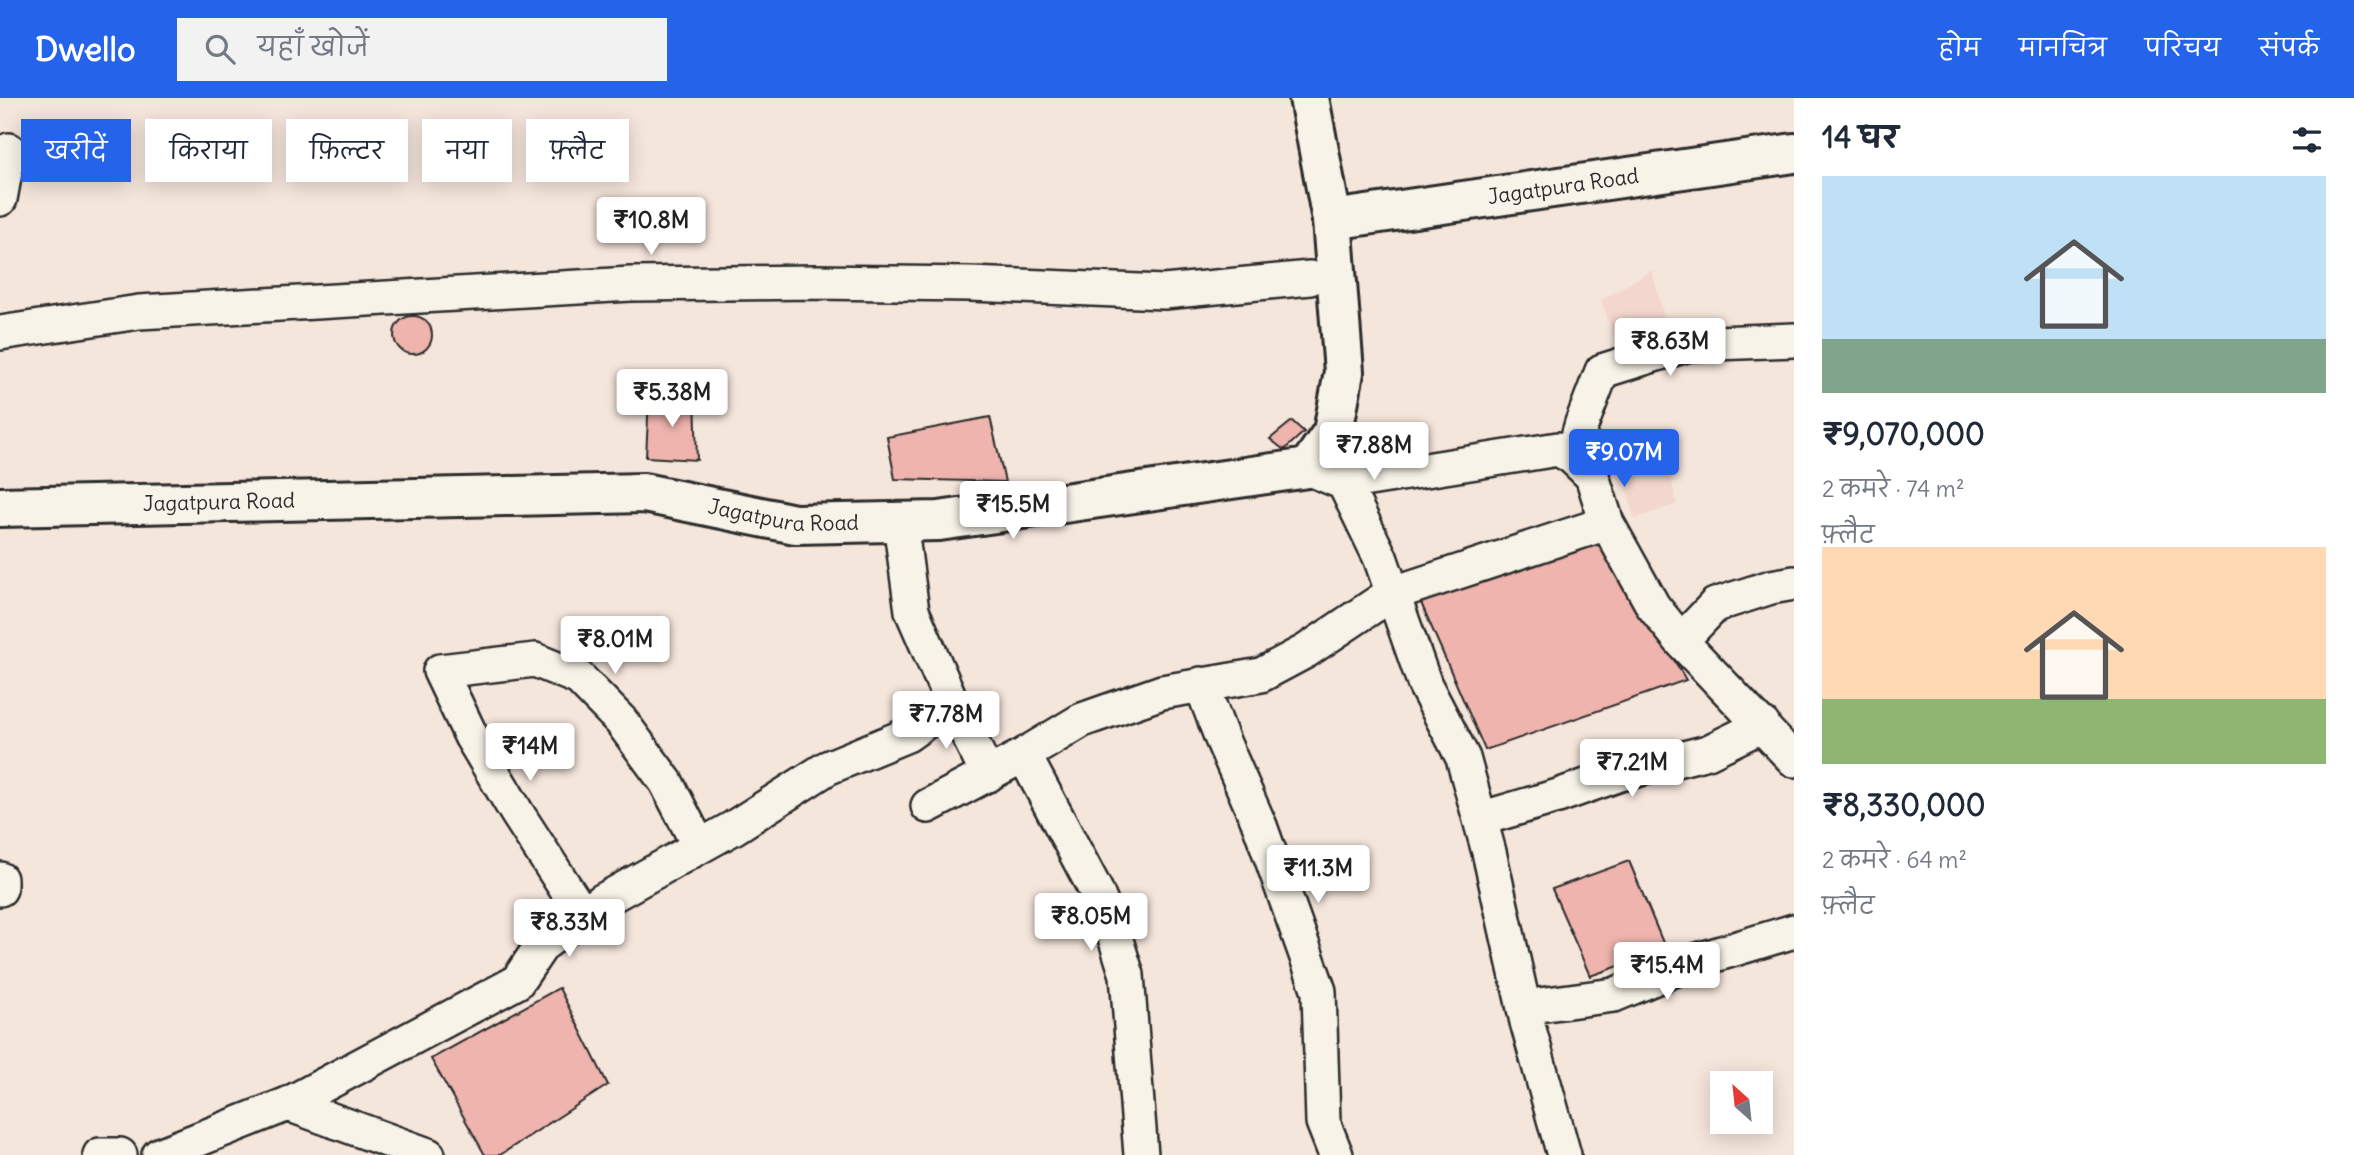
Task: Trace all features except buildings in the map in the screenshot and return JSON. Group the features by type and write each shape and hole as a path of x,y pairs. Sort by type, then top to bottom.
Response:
{"street":[{"path":"1309,98 1332,220 1344,372 1332,432 1308,468 1344,483 1558,449 1572,457 1592,476 1607,523 1653,606 1681,641 1794,760"},
{"path":"0,199 9,150"},
{"name":"Jagatpura Road","path":"1332,220 1794,153"},
{"path":"0,333 139,312 631,284 970,284 1164,292 1310,278"},
{"path":"1572,457 1581,423 1602,371 1689,344 1794,340"},
{"name":"Jagatpura Road","path":"0,507 644,493 796,524 939,521 1308,468"},
{"path":"1344,483 1380,557 1425,685 1463,758 1507,926 1524,1007 1564,1155"},
{"path":"900,522 912,611 952,703 988,775"},
{"path":"928,806 1024,755 1082,720 1162,692 1261,675 1306,651 1391,594 1607,523"},
{"path":"1681,641 1715,605 1771,587 1794,583"},
{"path":"583,915 471,736 440,671 535,660 579,678 621,720 666,782 699,846"},
{"path":"1201,684 1260,826 1319,991 1323,1122 1336,1155"},
{"path":"159,1155 288,1104 517,982 542,944 602,901 733,828 827,768 907,736 952,703"},
{"path":"1480,819 1620,774 1708,752 1763,725"},
{"path":"1024,755 1096,891 1127,975 1141,1155"},
{"path":"0,880 0,889"},
{"path":"1524,1007 1614,995 1695,961 1794,931"},
{"path":"288,1104 428,1155"},
{"path":"100,1155 120,1155"}],"shaded area":[{"path":"1652,270 1666,324 1616,343 1601,300"},
{"path":"1659,428 1677,504 1635,519 1613,441"}]}
